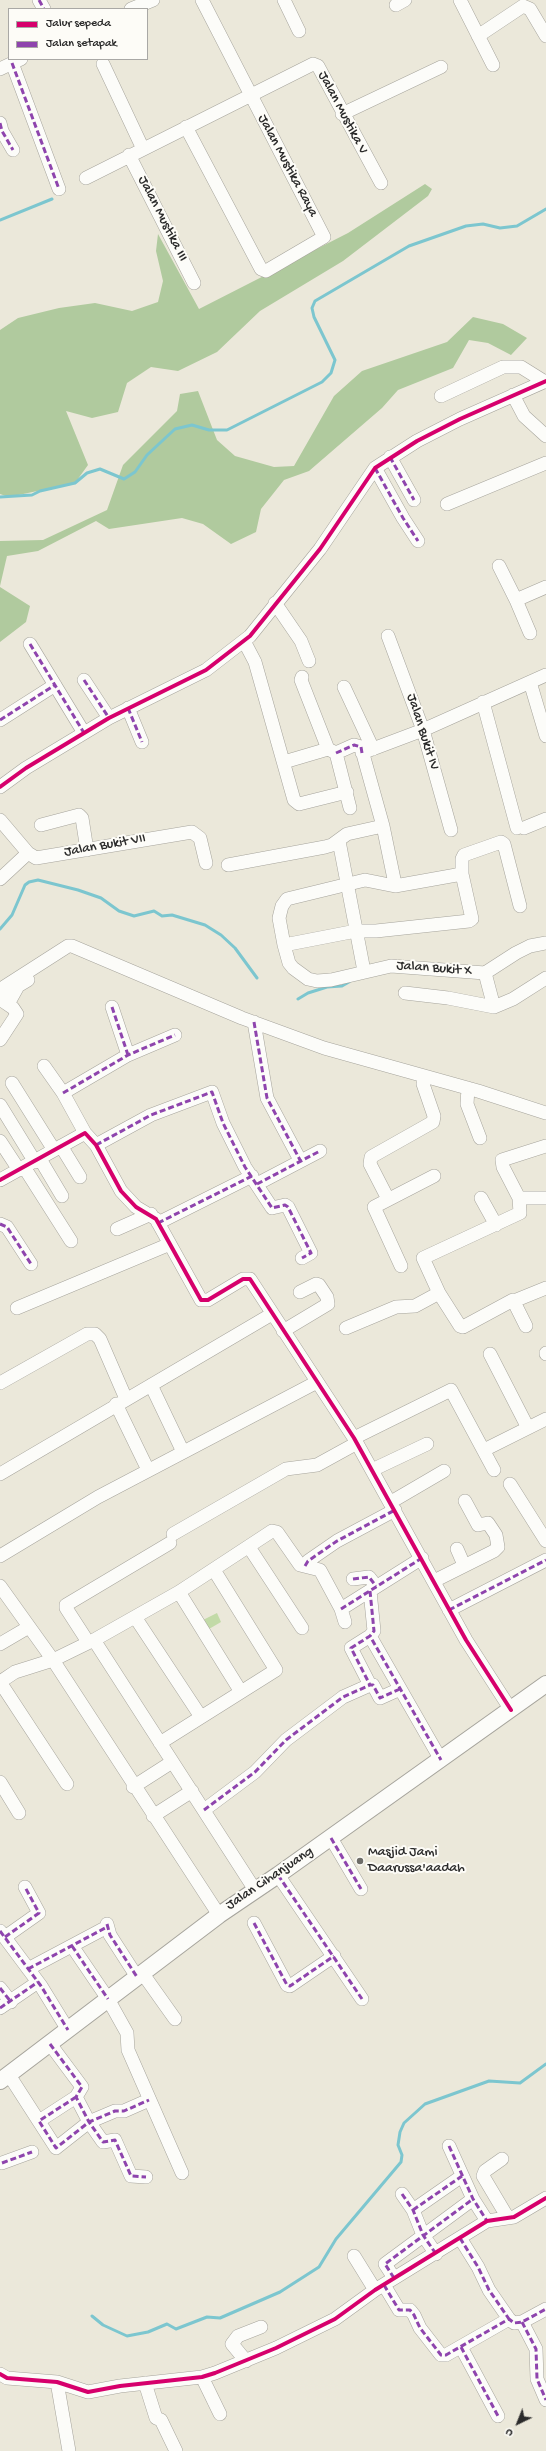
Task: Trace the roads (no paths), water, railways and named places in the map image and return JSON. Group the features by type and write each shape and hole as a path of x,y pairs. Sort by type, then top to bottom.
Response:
{"main road":[{"name":"Jalan Cihanjuang","path":"4,2078 219,1915 331,1838 546,1684"}],"street":[{"name":"Jalan Mustika Raya","path":"186,127 261,269 266,271 324,237 202,0"},
{"path":"284,0 299,31"},
{"path":"460,0 493,65"},
{"path":"133,8 149,1"},
{"path":"478,36 523,6 530,9 546,36"},
{"path":"0,69 17,61 59,189"},
{"path":"103,64 143,148"},
{"name":"Jalan Mustika V","path":"250,95 316,64 381,183"},
{"path":"342,114 441,67"},
{"path":"86,178 250,95"},
{"path":"0,123 2,131 13,150"},
{"name":"Jalan Mustika III","path":"129,155 194,283"},
{"path":"441,396 503,366 521,367 546,382"},
{"path":"0,787 109,718 206,670 244,641 320,549 375,468 390,457 460,419 546,382"},
{"path":"513,395 524,416 546,436"},
{"path":"390,457 414,500"},
{"path":"447,504 546,463"},
{"path":"375,468 402,518 418,541"},
{"path":"499,566 530,633"},
{"path":"516,600 546,587"},
{"path":"275,603 300,641 309,661"},
{"name":"Jalan Bukit IV","path":"388,636 423,730 451,830"},
{"path":"244,641 255,662 294,800 298,804 346,792"},
{"path":"30,644 84,733"},
{"path":"367,751 423,730 546,675"},
{"path":"302,677 301,680 332,751 350,808"},
{"path":"84,680 109,718"},
{"path":"530,682 546,736"},
{"path":"0,720 55,685"},
{"path":"344,687 367,751 394,879"},
{"path":"483,702 520,828 545,823"},
{"path":"128,708 142,742"},
{"path":"284,762 354,745 367,751"},
{"path":"41,825 69,816 81,816 87,850"},
{"path":"0,820 28,852 0,879"},
{"path":"228,865 325,848 339,841 347,834 383,824"},
{"name":"Jalan Bukit VII","path":"28,852 36,858 192,832 200,838 206,863"},
{"path":"339,841 364,971"},
{"path":"462,874 395,886 365,880 287,899 282,906 279,918 284,945 356,931 376,931 469,921 472,919 462,874 461,862 464,855 504,843 520,906"},
{"path":"494,1007 486,978 516,953 530,946 546,944"},
{"name":"Jalan Bukit X","path":"284,945 289,963 293,968 308,979 317,981 331,980 390,966 486,978"},
{"path":"0,1040 17,1014 3,999 4,986 68,946 72,946 254,1022 338,1052 468,1088 546,1113"},
{"path":"3,999 18,986 42,972"},
{"path":"404,993 448,998 494,1007 513,999 546,978"},
{"path":"112,1007 128,1055"},
{"path":"254,1022 267,1098 300,1160"},
{"path":"63,1093 128,1055 175,1035"},
{"path":"44,1066 63,1093 85,1132 96,1145 121,1191 136,1207 154,1218 202,1301 208,1300 246,1279 250,1279 355,1441 393,1506 466,1640 511,1710"},
{"path":"388,1200 370,1164 371,1157 434,1122 434,1116 423,1084 424,1076"},
{"path":"12,1083 80,1177"},
{"path":"468,1088 467,1104 480,1138"},
{"path":"96,1145 151,1115 212,1092 223,1123 254,1180 272,1208 286,1205 288,1207 311,1253 302,1258"},
{"path":"0,1105 71,1241"},
{"path":"0,1180 30,1165 85,1132"},
{"path":"0,1141 30,1165 62,1196"},
{"path":"546,1146 502,1160 503,1167 519,1198 520,1213 424,1257 438,1293 458,1324 463,1327 514,1301 546,1288"},
{"path":"117,1229 154,1218 254,1180 320,1151"},
{"path":"401,1266 374,1208 434,1176"},
{"path":"481,1198 496,1225"},
{"path":"519,1198 546,1198"},
{"path":"0,1224 7,1227 31,1264"},
{"path":"17,1308 170,1244"},
{"path":"283,1331 328,1304 327,1297 319,1285 316,1284 300,1292"},
{"path":"346,1328 396,1307 415,1306 438,1293"},
{"path":"514,1301 526,1326"},
{"path":"0,1474 272,1314"},
{"path":"0,1383 87,1334 95,1334 100,1339 121,1402 148,1470"},
{"path":"490,1354 528,1428"},
{"path":"0,1556 98,1497 317,1382"},
{"path":"151,1385 183,1452"},
{"path":"255,1890 192,1791 91,1641 66,1608 66,1605 286,1469 317,1465 355,1441 449,1390 454,1392 494,1470"},
{"path":"484,1450 546,1418"},
{"path":"372,1470 427,1444"},
{"path":"305,1566 308,1561 337,1541 393,1506 444,1471"},
{"path":"510,1484 546,1541"},
{"path":"434,1581 494,1551 498,1547 498,1542 488,1523 478,1525 465,1501"},
{"path":"67,1784 0,1682 14,1672 52,1660 135,1617 179,1592 249,1548 272,1531 277,1532 300,1565 320,1570 343,1616 373,1588 422,1558"},
{"path":"249,1548 302,1628"},
{"path":"457,1550 464,1565"},
{"path":"449,1610 546,1560"},
{"path":"160,1743 275,1671 276,1667 214,1570"},
{"path":"353,1579 369,1577 373,1588 374,1631 370,1636 351,1650 370,1685 373,1685 381,1698 400,1689"},
{"path":"0,1586 52,1660 133,1787 219,1915"},
{"path":"179,1592 241,1692"},
{"path":"135,1617 201,1717"},
{"path":"0,1644 29,1627"},
{"path":"370,1636 441,1760"},
{"path":"204,1810 255,1772 286,1740 343,1698 370,1685"},
{"path":"133,1787 172,1762"},
{"path":"0,1782 19,1813"},
{"path":"153,1816 192,1791"},
{"path":"331,1838 361,1889"},
{"path":"278,1875 362,1999"},
{"path":"25,1888 39,1913 2,1934 38,1982 68,2030"},
{"path":"254,1923 287,1985 290,1986 334,1956"},
{"path":"28,1969 107,1926 140,1975 175,2019"},
{"path":"72,1946 108,1999 127,2033 128,2050 148,2100 182,2173"},
{"path":"0,1988 5,2005 38,1982"},
{"path":"39,2121 76,2097 82,2087 50,2044"},
{"path":"4,2078 39,2121 56,2148 89,2122 115,2111 124,2112 148,2100"},
{"path":"76,2097 89,2122 103,2142 115,2140 131,2176 146,2177"},
{"path":"449,2146 473,2199 487,2221"},
{"path":"1,2162 32,2152"},
{"path":"502,2159 485,2171 484,2176 508,2218"},
{"path":"413,2210 462,2176"},
{"path":"402,2194 413,2210 423,2235 436,2254"},
{"path":"0,2374 7,2378 57,2382 88,2392 145,2383 202,2377 246,2361 335,2319 384,2284 436,2254 487,2221 508,2218 525,2212 546,2198"},
{"path":"384,2284 385,2264 473,2199"},
{"path":"460,2238 489,2290 509,2319 514,2323 522,2322 546,2309"},
{"path":"354,2256 384,2284 399,2310 410,2310 420,2328 437,2352 446,2355 509,2319"},
{"path":"522,2322 536,2349 537,2379 546,2400"},
{"path":"246,2361 232,2344 238,2336 261,2327"},
{"path":"461,2347 498,2416"},
{"path":"202,2377 220,2414"},
{"path":"57,2382 69,2451"},
{"path":"145,2383 156,2418 162,2420 176,2451"}],"waterway":[{"path":"0,220 52,199"},
{"path":"0,497 32,495 40,491 75,483 87,473 100,469 124,479 135,472 147,455 175,429 192,425 209,430 227,430 322,382 331,373 335,360 314,317 312,308 315,301 409,246 466,226 483,224 500,228 517,226 546,209"},
{"path":"0,929 12,915 25,885 29,882 38,880 78,890 101,898 119,911 134,916 154,911 162,916 172,915 205,925 221,935 235,948 257,978"},
{"path":"298,999 308,993 327,987 342,986 349,982"},
{"path":"92,2316 103,2325 127,2336 148,2332 167,2324 176,2329 207,2317 220,2318 280,2292 319,2267 336,2239 401,2162 402,2155 398,2145 400,2132 404,2123 425,2104 489,2081 520,2083 546,2064"}],"place":[{"name":"Masjid Jami Daarussa'aadah","path":"360,1861"}]}
